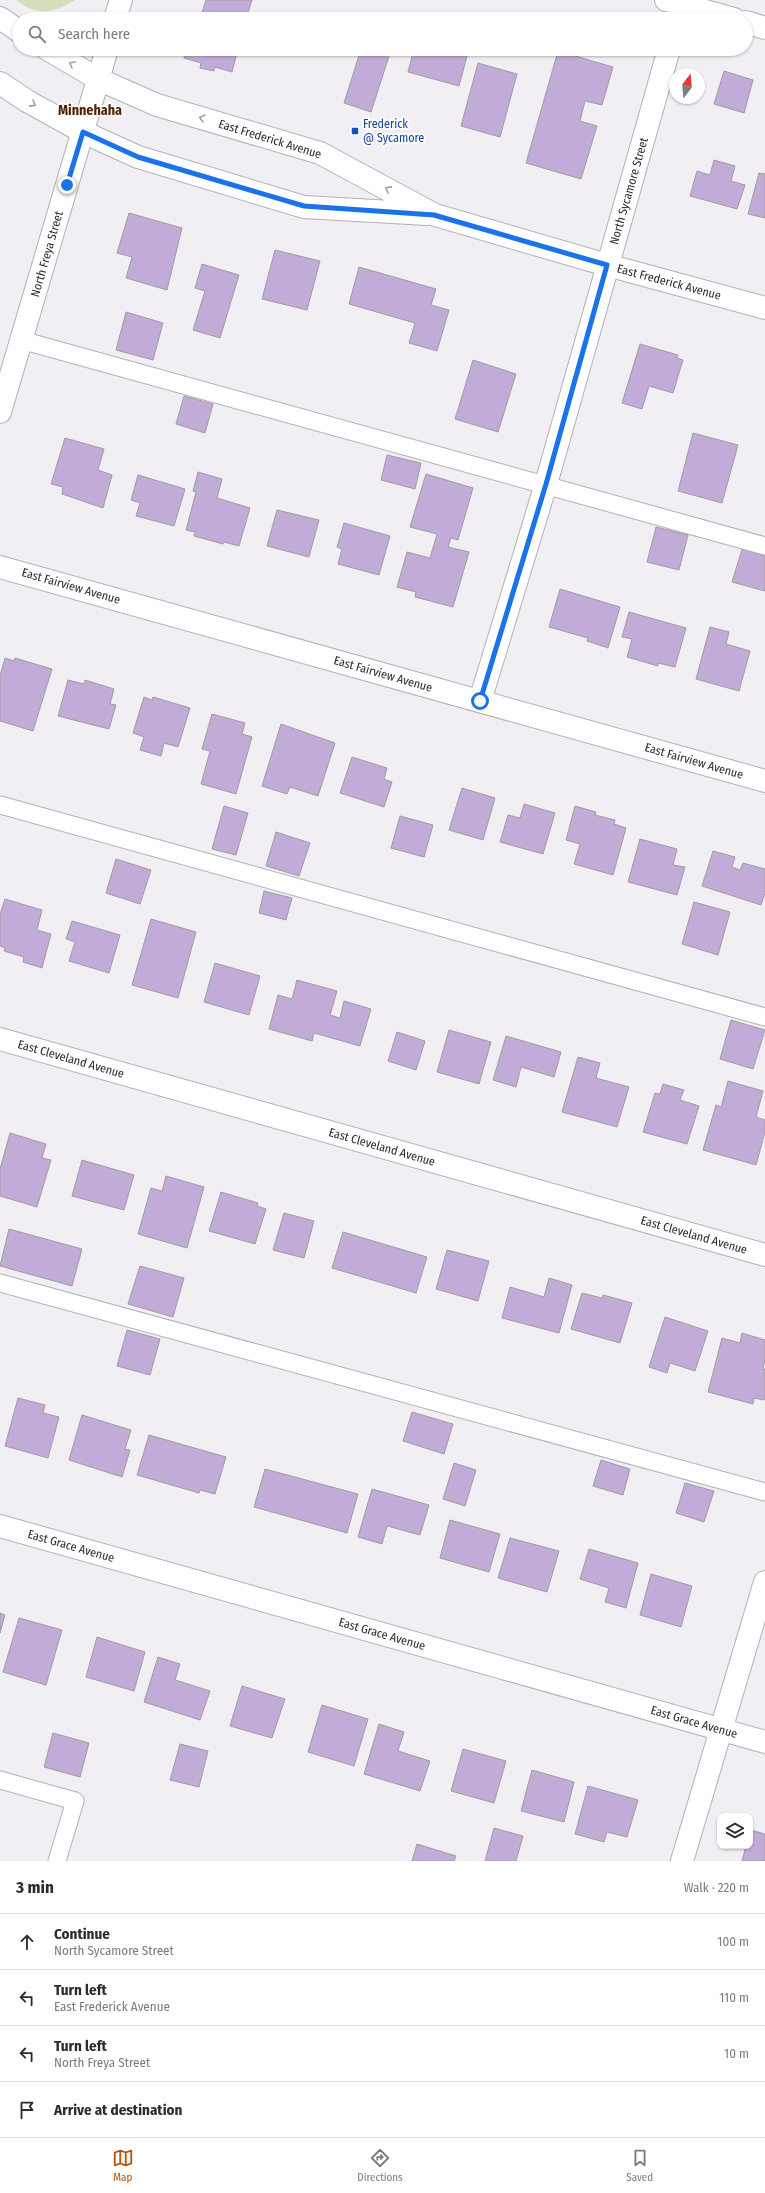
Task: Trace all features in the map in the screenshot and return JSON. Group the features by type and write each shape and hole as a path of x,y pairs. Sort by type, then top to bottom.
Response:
{"street":[{"path":"117,12 120,0"},
{"path":"675,8 696,12"},
{"path":"0,18 12,26"},
{"path":"753,24 765,28"},
{"name":"East Frederick Avenue","path":"59,56 98,79 157,105 320,153 434,215"},
{"name":"North Freya Street","path":"2,401 105,56"},
{"name":"North Sycamore Street","path":"480,701 546,484 667,56"},
{"name":"East Frederick Avenue","path":"0,83 27,101 83,132 138,157 304,206 434,215 607,265 765,308"},
{"name":"East Fairview Avenue","path":"0,567 765,781"},
{"name":"East Cleveland Avenue","path":"0,1040 765,1255"},
{"name":"East Grace Avenue","path":"0,1526 765,1742"},
{"path":"682,1861 765,1582"}],"lane":[{"path":"21,340 546,484 765,546"},
{"path":"0,805 765,1017"},
{"path":"0,1283 765,1492"},
{"path":"0,1780 75,1800 57,1861"}],"green space":[{"path":"16,0 75,0 60,8 38,11 23,5"}],"building":[{"path":"206,0 252,0 248,12 202,12"},
{"path":"184,56 236,56 232,72 215,67 214,71 200,68 201,63 184,58"},
{"path":"359,56 389,56 371,112 344,103"},
{"path":"412,56 467,56 459,86 408,72"},
{"path":"557,56 575,56 613,67 602,105 585,101 580,121 597,126 581,179 526,163"},
{"path":"478,63 517,74 500,137 461,126"},
{"path":"724,71 753,80 744,113 714,104"},
{"path":"714,160 735,166 731,181 745,185 737,209 690,196 697,171 710,175"},
{"path":"759,173 765,174 765,218 748,214"},
{"path":"129,213 182,228 167,290 126,278 132,257 117,253"},
{"path":"275,250 320,261 307,310 262,299"},
{"path":"202,264 239,275 220,338 193,330 205,291 195,288"},
{"path":"359,267 436,289 431,305 449,310 437,351 409,343 415,323 349,304"},
{"path":"126,312 163,323 153,360 116,350"},
{"path":"640,344 678,355 677,358 683,360 673,393 649,386 642,409 622,403"},
{"path":"473,360 516,374 498,432 455,419"},
{"path":"184,396 213,404 205,433 176,424"},
{"path":"693,433 738,445 722,503 678,491"},
{"path":"65,438 104,449 98,470 112,475 103,508 62,494 63,487 51,484"},
{"path":"387,455 421,463 415,489 381,480"},
{"path":"198,472 222,479 217,498 250,508 239,546 224,542 223,544 194,536 195,532 186,530 196,492 193,491"},
{"path":"426,474 473,488 458,540 451,538 448,547 469,552 453,607 415,597 416,592 397,587 407,552 430,558 437,534 410,527"},
{"path":"138,475 185,489 174,526 136,516 140,503 131,500"},
{"path":"277,510 319,520 309,557 267,546"},
{"path":"344,523 390,536 379,575 338,564 342,549 337,547"},
{"path":"656,527 688,535 679,570 647,562"},
{"path":"742,549 765,556 765,591 732,582"},
{"path":"560,589 620,607 608,648 587,641 588,638 549,627"},
{"path":"629,612 686,628 675,667 658,663 658,666 627,657 632,639 622,637"},
{"path":"710,627 729,632 726,644 750,651 739,691 696,679"},
{"path":"5,658 14,661 15,658 52,669 33,731 0,721 0,676"},
{"path":"68,680 84,684 85,680 114,689 110,704 116,705 109,729 58,716"},
{"path":"144,697 152,700 153,697 190,708 178,747 164,743 161,756 140,750 144,737 133,733"},
{"path":"212,714 245,723 242,734 252,737 236,794 201,784 210,751 202,749"},
{"path":"281,724 335,743 318,796 290,787 287,794 262,786"},
{"path":"352,757 387,768 384,779 392,782 384,807 340,793"},
{"path":"462,788 495,798 483,840 449,830"},
{"path":"524,804 555,813 543,854 500,842 508,815 520,818"},
{"path":"224,806 248,813 236,855 212,849"},
{"path":"575,806 596,812 595,815 615,820 614,824 626,828 613,875 574,864 580,844 566,840"},
{"path":"400,816 433,825 424,857 391,848"},
{"path":"276,832 310,843 299,876 266,866"},
{"path":"640,839 677,849 673,865 685,867 677,895 628,882"},
{"path":"713,851 735,857 732,867 740,870 743,863 765,869 765,893 761,905 702,886"},
{"path":"116,859 151,870 140,904 106,893"},
{"path":"264,891 292,898 286,920 259,913"},
{"path":"5,899 42,910 37,930 51,934 42,968 23,962 24,957 4,951 5,948 0,946 0,914"},
{"path":"694,902 730,912 718,955 682,944"},
{"path":"151,919 196,932 178,998 132,985"},
{"path":"72,921 120,935 109,973 69,961 75,942 66,939"},
{"path":"215,963 260,976 249,1015 204,1002"},
{"path":"297,980 337,991 330,1015 340,1018 344,1001 371,1009 360,1046 314,1033 312,1041 269,1029 278,995 292,999"},
{"path":"731,1020 765,1030 753,1069 720,1059"},
{"path":"449,1030 491,1042 479,1084 437,1072"},
{"path":"397,1032 425,1041 416,1070 388,1061"},
{"path":"506,1036 561,1052 554,1077 521,1067 516,1087 493,1080"},
{"path":"578,1057 600,1063 596,1078 629,1087 617,1127 562,1112"},
{"path":"728,1081 763,1091 756,1117 765,1120 765,1132 756,1165 703,1150 716,1105 721,1107"},
{"path":"663,1084 684,1090 680,1100 699,1106 687,1144 643,1132 655,1093 660,1094"},
{"path":"10,1133 46,1144 42,1158 51,1160 37,1207 0,1196 0,1169"},
{"path":"82,1160 134,1175 124,1210 72,1196"},
{"path":"166,1176 204,1187 187,1248 138,1234 151,1188 162,1191"},
{"path":"221,1192 258,1203 257,1206 266,1209 255,1244 209,1231"},
{"path":"284,1213 314,1221 304,1258 273,1250"},
{"path":"9,1229 82,1249 72,1286 0,1266"},
{"path":"343,1232 427,1257 416,1293 332,1268"},
{"path":"447,1250 489,1261 478,1301 436,1289"},
{"path":"140,1266 184,1278 173,1317 128,1304"},
{"path":"549,1278 572,1285 559,1333 502,1318 510,1287 544,1297"},
{"path":"582,1293 602,1298 603,1295 632,1303 620,1343 571,1329"},
{"path":"665,1317 708,1331 695,1371 670,1363 667,1373 649,1367"},
{"path":"127,1330 160,1339 150,1375 117,1366"},
{"path":"742,1333 765,1340 765,1360 763,1369 765,1369 765,1395 764,1400 754,1398 753,1404 708,1392 722,1338 740,1343"},
{"path":"18,1398 45,1405 43,1413 59,1417 48,1458 5,1446"},
{"path":"412,1412 453,1424 444,1454 403,1441"},
{"path":"82,1415 131,1430 125,1449 130,1450 122,1477 69,1460"},
{"path":"149,1435 226,1457 215,1494 200,1490 199,1493 137,1475"},
{"path":"601,1460 630,1469 623,1495 593,1486"},
{"path":"454,1463 476,1470 465,1506 443,1499"},
{"path":"265,1469 358,1494 347,1533 254,1507"},
{"path":"685,1483 714,1491 704,1522 676,1513"},
{"path":"372,1489 429,1505 420,1535 387,1526 382,1544 358,1537"},
{"path":"450,1520 500,1534 489,1572 440,1558"},
{"path":"510,1538 559,1551 547,1592 498,1578"},
{"path":"589,1549 638,1563 626,1608 605,1602 609,1588 580,1579"},
{"path":"651,1574 692,1586 681,1627 640,1615"},
{"path":"0,1613 5,1615 0,1633"},
{"path":"19,1618 62,1630 46,1685 3,1672"},
{"path":"97,1637 145,1652 134,1691 86,1677"},
{"path":"158,1657 180,1664 175,1680 210,1691 200,1720 144,1702"},
{"path":"242,1686 285,1699 272,1738 230,1726"},
{"path":"322,1705 368,1719 354,1766 308,1752"},
{"path":"379,1724 404,1732 398,1751 430,1761 420,1791 364,1774"},
{"path":"53,1733 89,1743 80,1777 44,1767"},
{"path":"180,1744 208,1751 199,1787 170,1780"},
{"path":"463,1749 506,1761 494,1803 451,1791"},
{"path":"532,1770 574,1782 564,1822 521,1811"},
{"path":"588,1786 638,1800 627,1837 607,1832 604,1842 575,1834"},
{"path":"494,1828 523,1836 516,1861 485,1861"},
{"path":"753,1831 765,1834 765,1861 742,1861 745,1849 753,1849"},
{"path":"417,1844 456,1856 454,1861 412,1861"}],"place":[{"name":"Frederick @ Sycamore","path":"355,131"}],"district":[{"name":"Minnehaha","path":"90,110"}],"route":[{"path":"67,185 83,132 138,157 304,206 434,215 607,265 546,484 480,701"}]}
